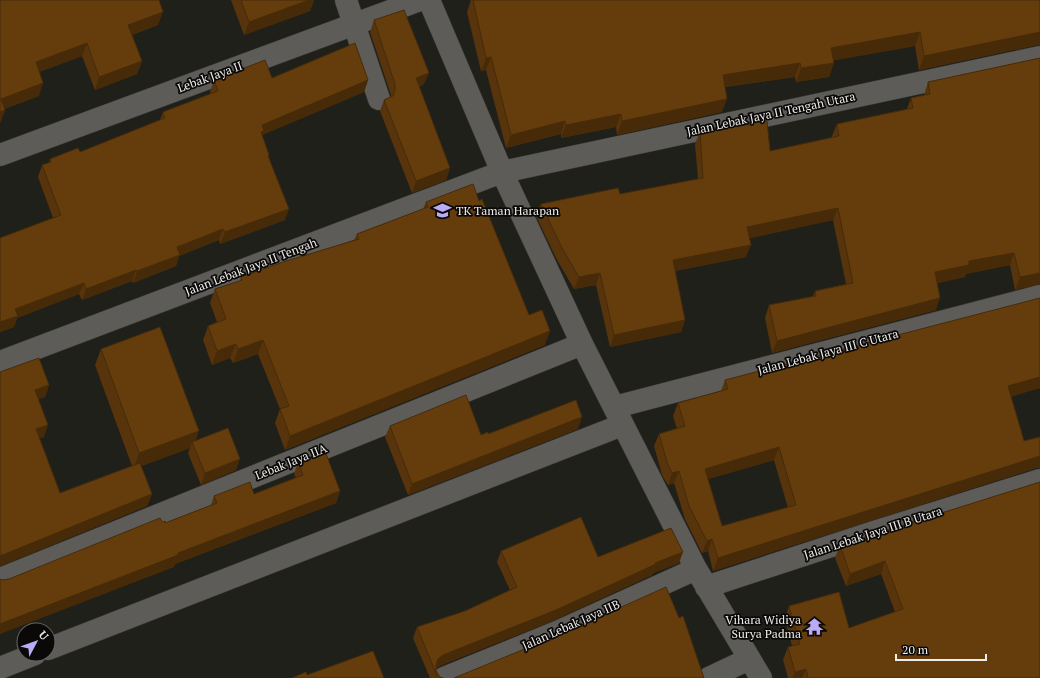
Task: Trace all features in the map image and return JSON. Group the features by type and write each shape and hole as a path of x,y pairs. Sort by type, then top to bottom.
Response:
{"street":[{"path":"346,0 380,99"},
{"name":"Lebak Jaya II","path":"0,155 420,0"},
{"path":"429,0 502,172 582,344 701,578 760,678"},
{"name":"Jalan Lebak Jaya II Tengah Utara","path":"502,172 1040,57"},
{"name":"Jalan Lebak Jaya II Tengah","path":"0,362 502,172"},
{"name":"Jalan Lebak Jaya III C Utara","path":"56,646 619,416 1040,296"},
{"name":"Lebak Jaya IIA","path":"0,579 582,344"},
{"name":"Jalan Lebak Jaya III B Utara","path":"701,578 874,532 1040,480"},
{"name":"Jalan Lebak Jaya IIB","path":"444,678 557,632 701,578"},
{"path":"708,678 749,660"},
{"path":"0,668 16,662"}],"building":[{"path":"0,0 159,0 163,12 128,25 142,61 99,77 87,43 36,62 43,83 1,99 5,110 0,112"},
{"path":"241,0 309,0 249,22"},
{"path":"473,0 1040,0 1040,32 924,56 920,32 831,48 834,63 801,68 800,63 723,75 727,99 622,121 621,114 566,125 565,121 511,135 491,57 486,58"},
{"path":"404,10 429,73 416,78 450,168 416,181 384,100 393,96 395,84 374,20"},
{"path":"355,43 368,80 262,125 264,131 261,132 269,155 268,156 289,209 225,232 223,229 177,247 180,255 137,271 136,270 86,289 84,283 15,309 18,316 0,322 0,238 61,215 42,165 51,162 50,159 78,148 80,152 165,118 163,112 218,91 214,80 265,60 272,78"},
{"path":"1040,58 1040,273 1020,277 1014,253 969,261 969,265 935,272 940,298 777,341 769,305 816,296 815,291 853,283 838,208 747,227 751,245 673,260 685,320 614,335 600,273 579,277 561,246 541,204 618,188 620,194 703,178 700,131 737,123 767,121 770,151 839,136 837,124 913,108 911,98 930,94 928,82"},
{"path":"473,184 479,201 482,199 529,315 542,310 550,331 290,436 280,409 289,406 263,340 238,349 236,344 217,351 208,326 226,319 215,289 242,280 241,277 283,262 359,239 357,234 428,207 426,202"},
{"path":"1040,298 1040,377 1008,386 1024,441 1040,437 1040,456 718,558 712,539 707,541 689,506 679,471 672,473 667,462 659,434 685,426 678,403 728,389 725,380","holes":["779,447 796,505 722,526 705,469"]},
{"path":"160,327 199,431 139,453 101,349"},
{"path":"39,358 49,385 35,390 48,425 36,429 60,493 140,463 152,494 0,556 0,372"},
{"path":"466,395 481,435 488,432 488,434 576,400 582,417 412,484 390,426"},
{"path":"228,428 240,459 205,473 192,442"},
{"path":"325,451 340,491 178,553 178,555 0,624 0,579 9,579 160,518 162,522 165,521 165,523 217,503 214,496 250,482 254,494 303,475 298,462"},
{"path":"1040,482 1040,678 808,678 806,669 795,672 788,647 800,644 789,606 839,592 849,628 903,609 885,561 850,574 840,545"},
{"path":"581,517 598,557 671,528 683,552 655,563 656,564 556,610 443,655 438,659 436,671 440,677 443,678 438,678 417,627 465,611 517,587 501,551"},
{"path":"666,587 679,618 683,616 704,678 454,678 566,632"},
{"path":"373,651 384,678 292,678 306,672 307,675"}],"place":[{"name":"TK Taman Harapan","path":"443,211"},
{"name":"Vihara Widiya Surya Padma","path":"814,627"}]}
